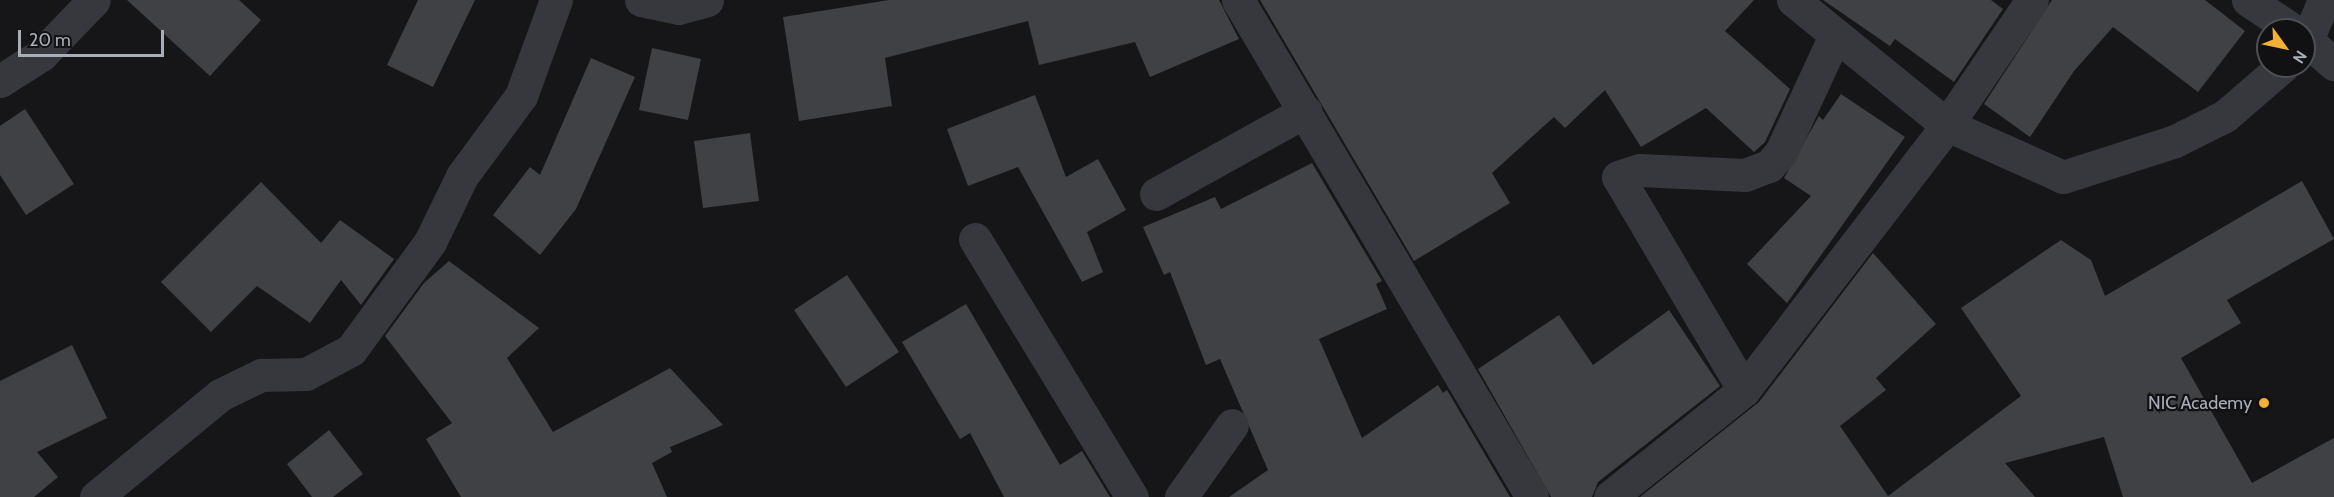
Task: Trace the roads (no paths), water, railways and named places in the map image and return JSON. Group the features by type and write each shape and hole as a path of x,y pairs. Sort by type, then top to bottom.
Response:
{"street":[{"path":"0,81 41,55 94,0"},
{"path":"96,497 220,395 261,375 306,374 351,350 430,242 462,176 521,96 556,0"},
{"path":"641,0 678,8 707,0"},
{"path":"1238,0 1306,111 1532,497"},
{"path":"1793,0 1834,38 1947,125 2063,177 2175,141 2225,116 2269,78"},
{"path":"1610,497 1744,390 1947,125 2032,0"},
{"path":"2248,0 2273,18"},
{"path":"2314,18 2324,0"},
{"path":"1744,390 1618,177 1640,170 1745,175 1768,166 1781,152 1834,38"},
{"path":"2316,49 2334,64"},
{"path":"1156,194 1306,111"},
{"path":"975,239 1132,497"},
{"path":"1181,497 1232,425"}],"place":[{"name":"NIC Academy","path":"2264,403"}]}
